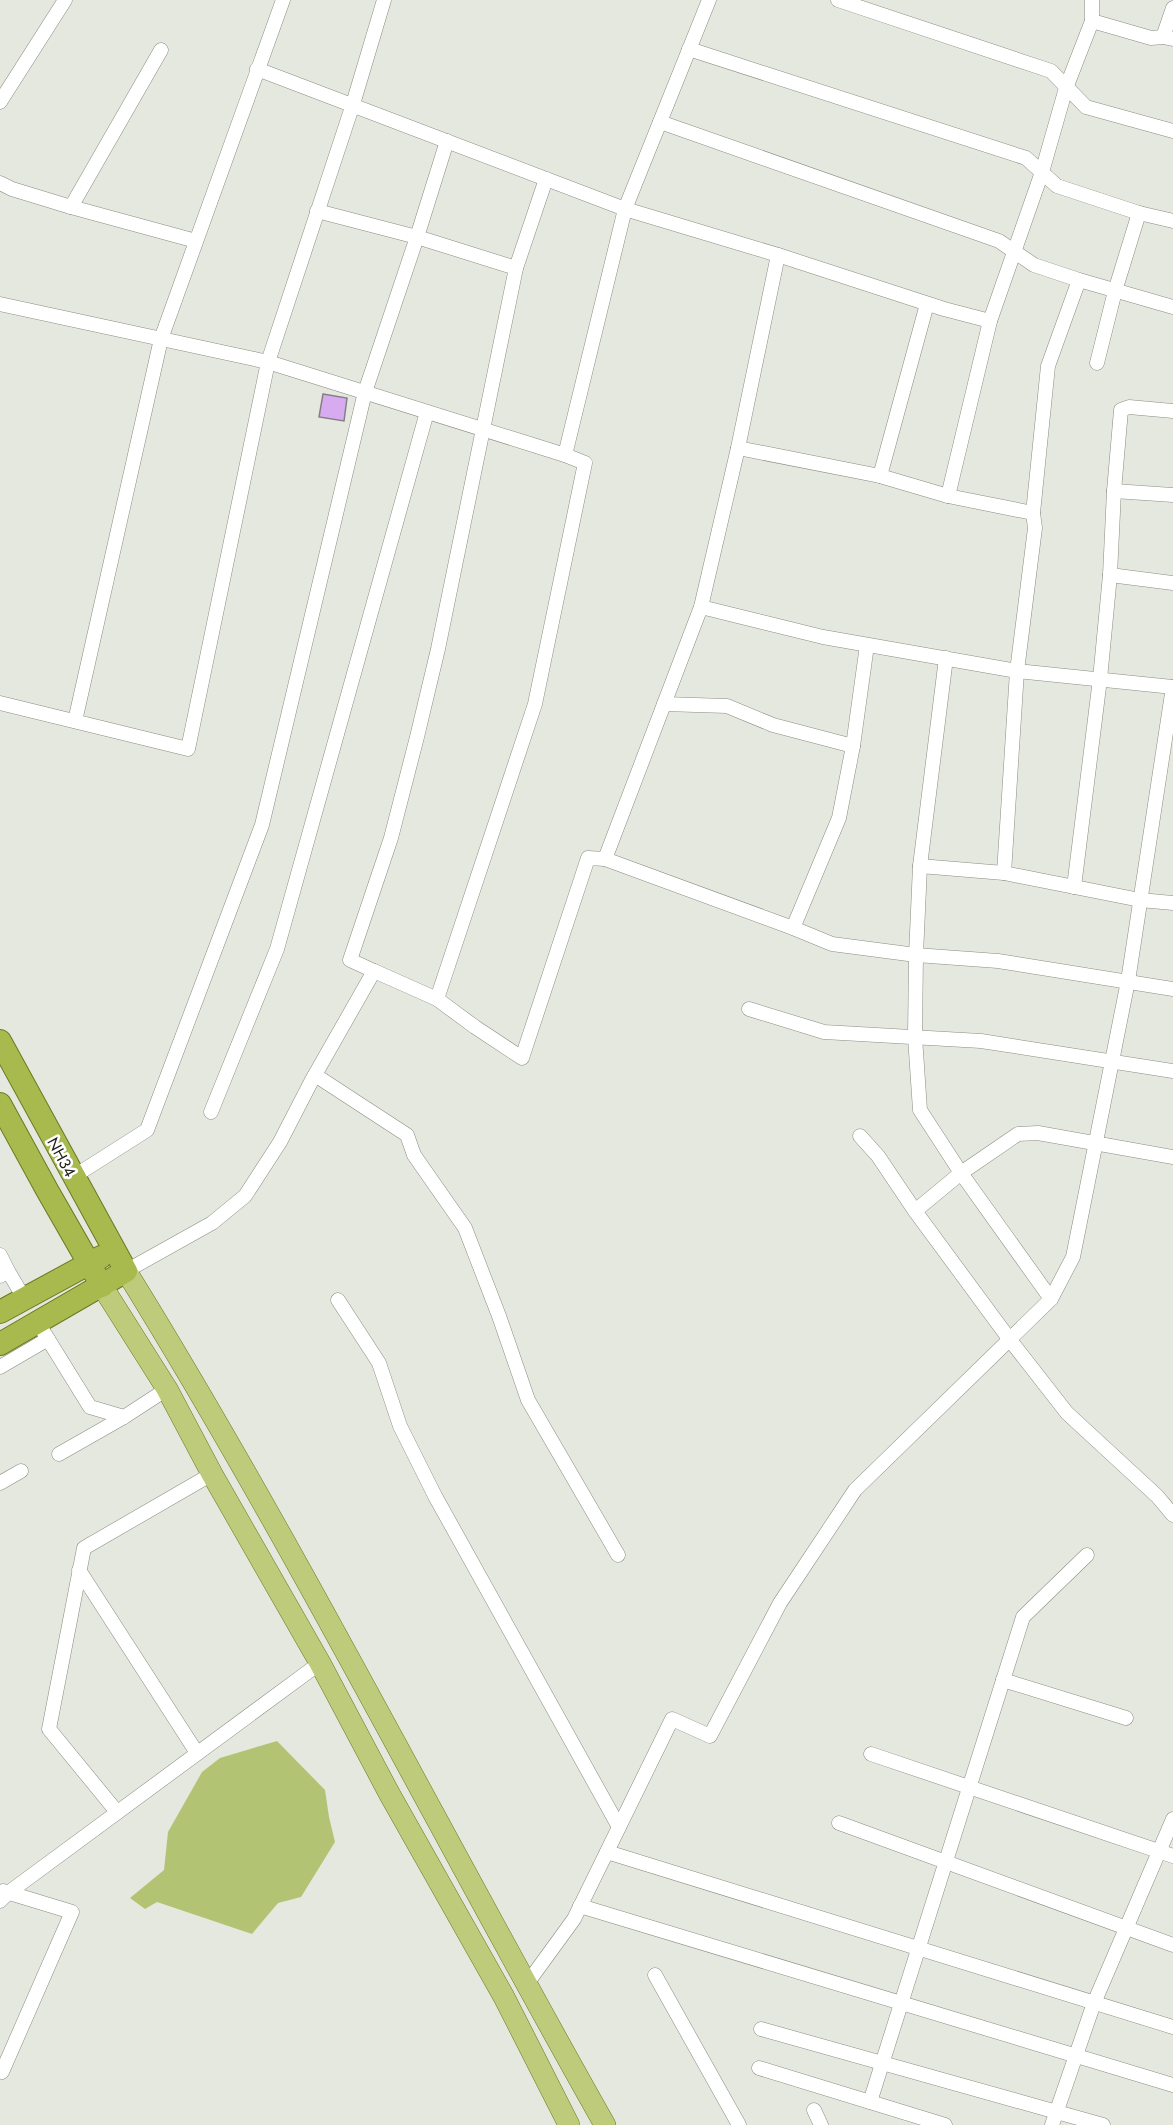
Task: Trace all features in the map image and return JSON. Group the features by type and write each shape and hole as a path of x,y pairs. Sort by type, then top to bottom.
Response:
{"highway":[{"name":"NH34","path":"1,1044 126,1271"},
{"name":"NH34","path":"0,1104 102,1286"},
{"path":"0,1312 113,1250"},
{"path":"0,1344 43,1331 102,1286 126,1271"},
{"path":"24,1298 43,1331"}],"main road":[{"path":"126,1271 192,1378 605,2125"},
{"path":"102,1286 167,1389 212,1474 320,1663 390,1795 504,1997 569,2125"},
{"path":"504,1997 526,1985"}],"street":[{"path":"0,102 5,83 64,0"},
{"path":"75,721 161,339 283,0"},
{"path":"0,703 188,749 268,362 353,104 384,0"},
{"path":"565,455 625,209 709,0"},
{"path":"838,0 1051,71 1086,107 1173,131"},
{"path":"948,496 990,321 1042,172 1066,88 1092,21 1092,0"},
{"path":"1092,21 1151,38 1168,38 1173,8"},
{"path":"689,49 1026,158 1057,186 1139,213 1173,221"},
{"path":"71,207 161,50"},
{"path":"257,69 625,209 778,255 927,304 990,321"},
{"path":"660,122 999,241 1034,265 1173,307"},
{"path":"73,1177 147,1130 262,825 365,392 447,141"},
{"path":"546,179 516,268 438,649 417,737 391,838 350,960 437,999 522,1058 588,858 605,859 832,944 998,961 1173,989"},
{"path":"0,183 12,189 71,207 196,241"},
{"path":"317,211 417,237 516,268"},
{"path":"1097,363 1115,291 1139,213"},
{"path":"605,859 701,607 738,448 778,255"},
{"path":"1004,873 1017,671 1035,528 1033,513 1048,366 1079,280"},
{"path":"0,304 268,362 585,463 535,704 437,999"},
{"path":"880,476 927,304"},
{"path":"1074,887 1100,679 1110,575 1121,410 1129,407 1173,411"},
{"path":"211,1112 277,949 428,412"},
{"path":"738,448 880,476 948,496 1033,513"},
{"path":"1114,491 1173,495"},
{"path":"1110,575 1173,583"},
{"path":"526,1985 574,1919 672,1719 710,1736 780,1603 855,1490 1051,1299 1073,1257 1128,981 1173,687 1017,671 823,637 701,607"},
{"path":"793,928 839,818 853,746 867,645"},
{"path":"946,658 920,866 915,1037 920,1110 961,1173 1051,1299"},
{"path":"664,704 727,706 773,725 853,746"},
{"path":"1158,778 1173,779"},
{"path":"920,866 1004,873 1140,900 1173,903"},
{"path":"126,1271 212,1223 245,1196 280,1142 374,971"},
{"path":"748,1009 824,1032 981,1041 1173,1071"},
{"path":"315,1075 407,1135 414,1155 465,1228 528,1400 618,1555"},
{"path":"915,1211 961,1173 1018,1134 1038,1133 1173,1157"},
{"path":"860,1136 878,1156 915,1211 1067,1413 1156,1496 1173,1515"},
{"path":"0,1255 4,1274 24,1298"},
{"path":"338,1300 379,1363 400,1426 435,1496 619,1827"},
{"path":"0,1367 43,1331 90,1407 124,1417"},
{"path":"59,1454 124,1417 167,1389"},
{"path":"0,1484 21,1471"},
{"path":"117,1812 49,1729 84,1548 212,1474"},
{"path":"870,2102 1023,1617 1087,1555"},
{"path":"80,1570 197,1753"},
{"path":"3,1895 320,1663"},
{"path":"1003,1680 1126,1718"},
{"path":"872,1754 1173,1856"},
{"path":"1054,2118 1094,2003 1173,1819"},
{"path":"839,1823 1173,1945"},
{"path":"607,1852 1173,2027"},
{"path":"1,2073 72,1912 3,1895"},
{"path":"580,1906 1173,2085"},
{"path":"655,1975 740,2125"},
{"path":"761,2029 882,2063 1054,2118 1103,2125"},
{"path":"759,2068 945,2125"},
{"path":"814,2110 821,2125"}],"shaded area":[{"path":"277,1741 325,1790 335,1842 301,1897 278,1903 252,1934 157,1902 145,1909 130,1898 164,1870 168,1832 202,1772 220,1758"}],"building":[{"path":"323,394 347,398 344,421 319,417"}]}
